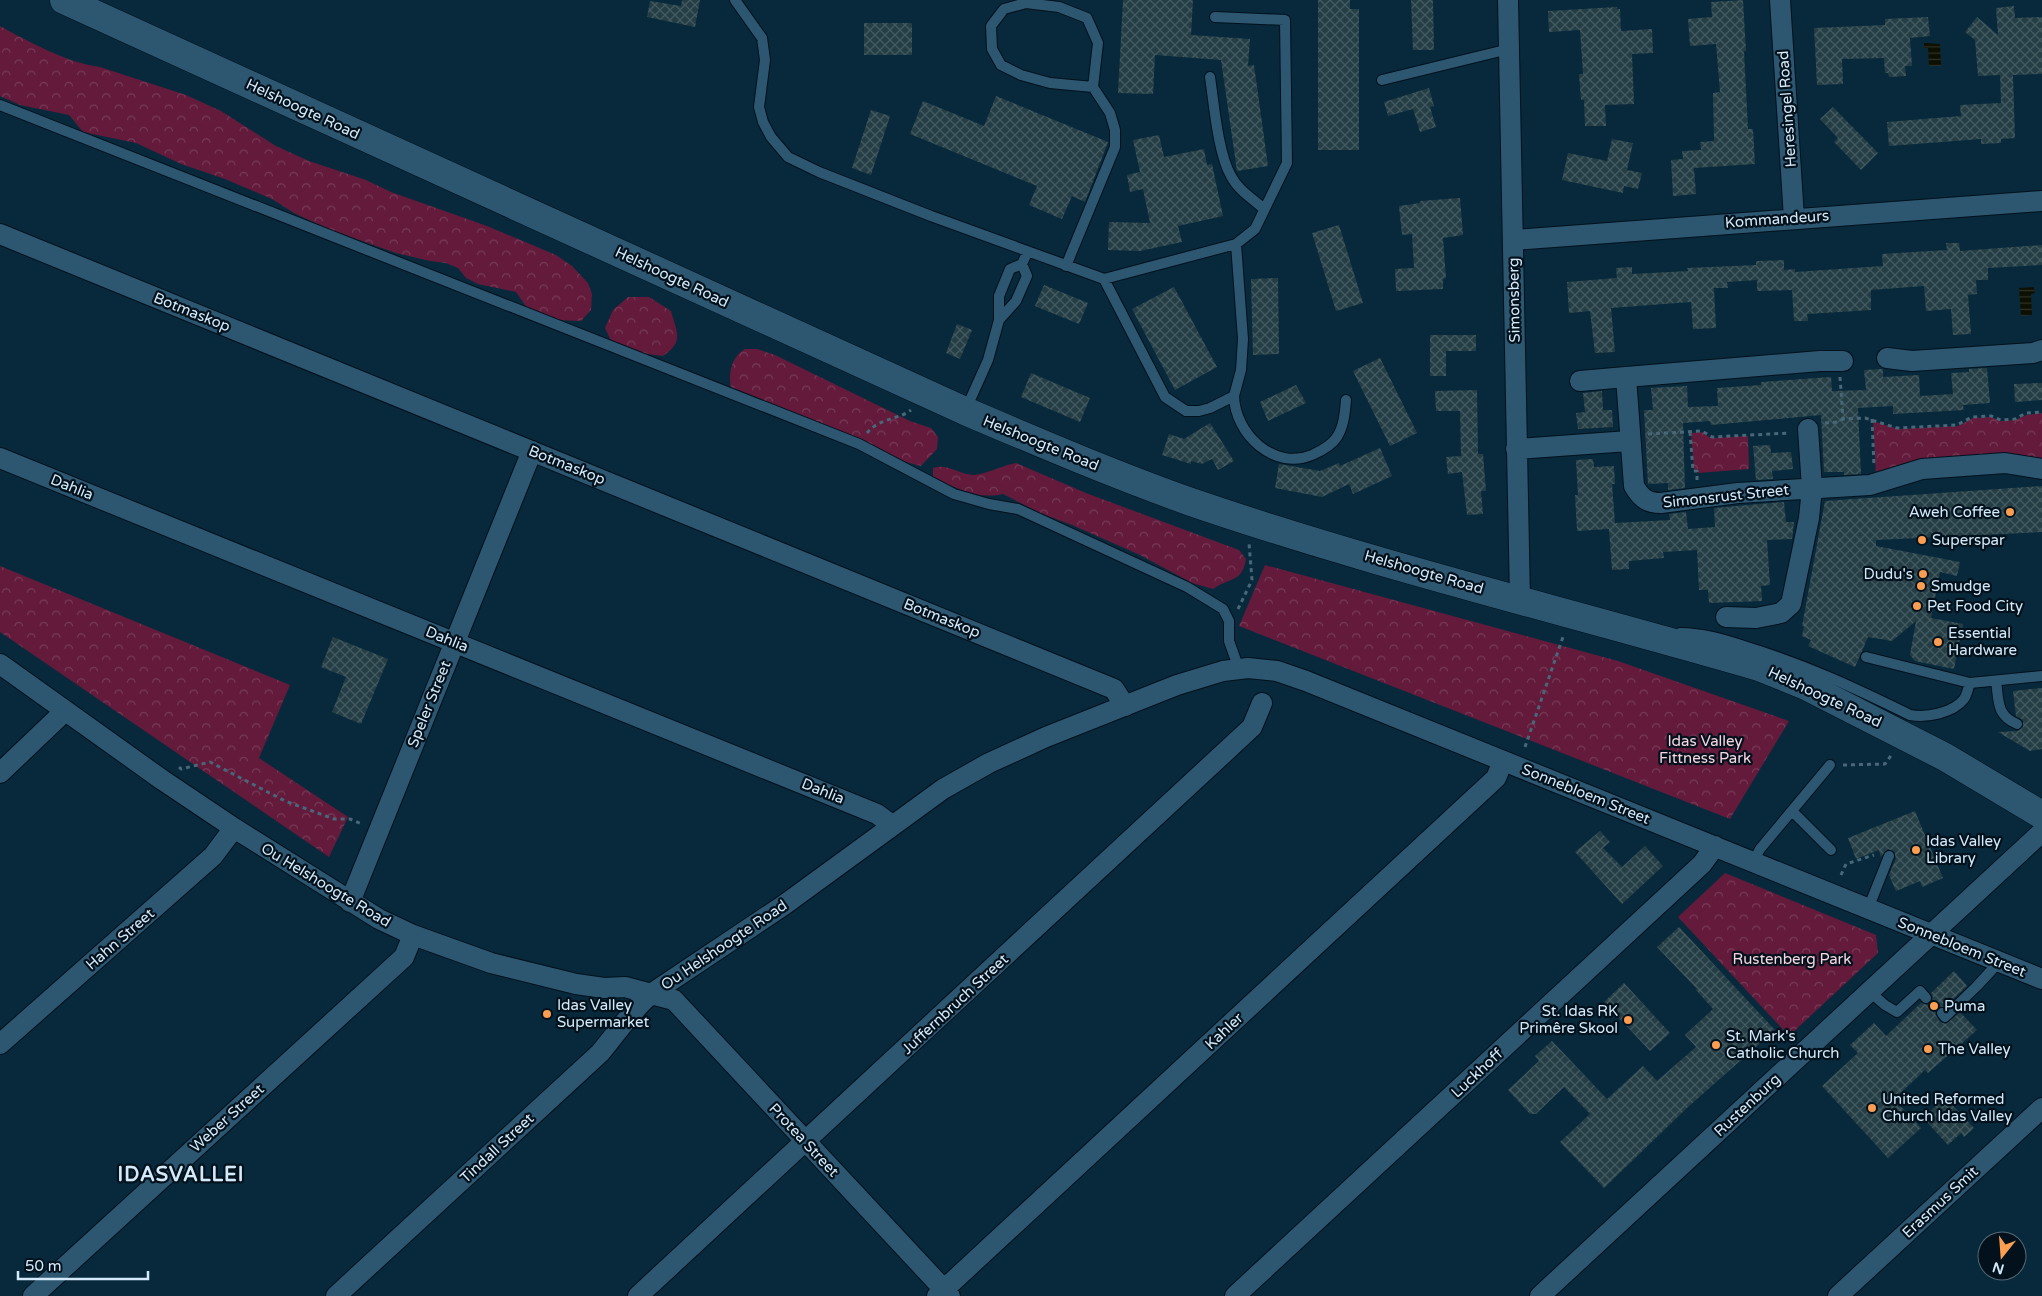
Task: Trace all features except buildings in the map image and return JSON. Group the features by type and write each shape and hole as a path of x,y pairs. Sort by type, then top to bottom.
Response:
{"main road":[{"name":"Helshoogte Road","path":"64,0 965,411 1082,460 1190,501 1300,537 1760,667 1806,686 1945,757 2042,816"}],"street":[{"name":"Simonsberg","path":"1508,0 1520,599"},
{"name":"Heresingel Road","path":"1780,0 1794,218"},
{"name":"Kommandeurs","path":"1513,240 2042,201"},
{"name":"Botmaskop","path":"0,234 1114,689 1125,706"},
{"path":"1887,358 1912,361 2034,353 2042,350"},
{"path":"1580,381 1820,361 1841,361"},
{"name":"Simonsrust Street","path":"1626,377 1634,486 1640,497 1650,503 1738,493 1875,484 1922,468 2005,463 2042,469"},
{"name":"Simonsrust Street","path":"1726,617 1756,618 1781,613 1791,604 1809,518 1812,488 1808,430"},
{"path":"1516,449 1629,438"},
{"name":"Speler Street","path":"350,902 532,451"},
{"name":"Dahlia","path":"0,458 878,814 892,825"},
{"name":"Ou Helshoogte Road","path":"0,664 234,828 379,919 413,936 490,963 576,984 604,988 625,987 651,994 784,905 943,789 989,763 1046,736 1125,706"},
{"name":"Sonnebloem Street","path":"1125,706 1176,685 1223,671 1248,668 1277,671 1716,846 2042,979"},
{"name":"Juffernbruch Street","path":"638,1296 806,1143 1252,727 1262,703"},
{"path":"0,772 65,711"},
{"name":"Kahler","path":"944,1294 1496,778 1503,761"},
{"name":"Hahn Street","path":"0,1044 213,856 234,828"},
{"name":"Rustenburg","path":"1540,1296 2042,832"},
{"name":"Luckhoff","path":"1235,1296 1702,864 1716,846"},
{"name":"Weber Street","path":"33,1296 404,957 413,936"},
{"name":"Protea Street","path":"651,994 674,1000 944,1294"},
{"name":"Tindall Street","path":"336,1296 600,1053 635,1008 651,994"},
{"name":"Erasmus Smit","path":"1838,1296 2042,1108"}],"lane":[{"path":"735,0 762,38 764,60 759,107 771,137 788,157 819,172 1028,253 1104,279 1236,244 1255,229 1287,163 1285,20 1214,17"},
{"path":"1066,266 1115,148 1115,130 1110,113 1093,87 1098,43 1087,18 1059,7 1026,3 1004,10 991,26 992,49 1001,65 1022,75 1050,83 1093,87"},
{"path":"1382,80 1509,49"},
{"path":"1210,77 1222,151 1231,177 1239,187 1264,209"},
{"path":"0,105 859,444 954,494 989,504 1018,508 1187,587 1223,609 1229,621 1229,641 1239,669"},
{"path":"1236,244 1243,339 1241,370 1234,396 1234,407 1238,418 1266,453 1278,457 1302,459 1321,451 1336,438 1343,422 1346,400"},
{"path":"965,411 988,360 999,320 999,296 1010,269 1022,264 1028,253"},
{"path":"999,320 1016,301 1027,276 1022,264"},
{"path":"1104,279 1165,397 1186,411 1199,411 1210,408 1234,396"},
{"path":"1652,636 1696,634 1729,641 1809,667 1910,714 1919,716 1941,712 1954,707 1965,698 1970,684"},
{"path":"1866,657 1970,684 2042,676"},
{"path":"1996,681 2000,707 2006,719 2017,724"},
{"path":"1753,862 1760,849 1830,765"},
{"path":"1792,811 1831,850"},
{"path":"1868,909 1884,855"},
{"path":"1942,1013 1945,1017 1999,962"},
{"path":"1870,992 1884,1005 1897,1012 1920,991 1926,998"}],"path":[{"path":"1841,361 1843,419 1872,419 1897,428 1956,425 1972,417 1991,416 2001,420 2015,419 2026,413 2042,412"},
{"path":"859,444 868,430 889,418 905,414 911,410"},
{"path":"1872,419 1875,484"},
{"path":"1629,438 1702,431 1712,436 1808,430"},
{"path":"1690,432 1693,471 1696,471 1698,499"},
{"path":"1229,621 1236,612 1252,580 1249,543"},
{"path":"1525,747 1564,632"},
{"path":"1830,765 1885,764 1893,752"},
{"path":"181,769 210,762 285,801 334,819 350,819"},
{"path":"1841,875 1846,864 1884,855"}],"green space":[{"path":"0,26 36,45 75,61 100,67 186,95 221,111 276,146 309,161 366,180 391,192 487,226 556,255 572,266 588,283 592,294 591,310 581,321 557,320 527,308 516,292 478,284 466,278 458,268 446,263 396,253 328,229 294,213 272,199 225,179 181,164 136,143 83,132 69,115 20,105 0,96"},
{"path":"628,297 649,297 671,311 677,337 674,346 663,356 631,352 612,343 605,328 613,310"},
{"path":"745,349 757,349 775,355 910,421 931,428 938,437 937,449 921,466 906,462 869,444 731,389 730,372 732,366 736,357"},
{"path":"2042,413 2042,462 1876,476 1873,421 1898,429 1958,426 1973,418 1991,417 2001,421 2015,420 2026,415"},
{"path":"1702,432 1711,438 1748,436 1749,469 1698,473 1697,469 1694,470 1691,433"},
{"path":"1016,463 1086,493 1239,550 1246,559 1242,572 1213,589 1192,583 1140,555 1040,513 1003,494 984,495 966,492 933,476 933,468 938,467 974,475"},
{"name":"Idas Valley Fittness Park","path":"1265,565 1618,661 1789,721 1730,819 1239,626"},
{"path":"0,566 290,685 259,758 348,817 329,857 0,632"},
{"name":"Rustenberg Park","path":"1725,873 1876,935 1878,953 1789,1036 1678,917"}],"shaded area":[{"path":"1924,43 1940,44 1941,66 1929,66 1928,48 1924,48"},
{"path":"2034,287 2035,293 2031,294 2032,315 2021,316 2019,288"}],"place":[{"name":"Aweh Coffee","path":"2010,512"},
{"name":"Superspar","path":"1922,540"},
{"name":"Dudu's","path":"1923,574"},
{"name":"Smudge","path":"1921,586"},
{"name":"Pet Food City","path":"1917,606"},
{"name":"Essential Hardware","path":"1938,642"},
{"name":"Idas Valley Library","path":"1916,850"},
{"name":"Puma","path":"1934,1006"},
{"name":"Idas Valley Supermarket","path":"547,1014"},
{"name":"St. Idas RK Primêre Skool","path":"1628,1020"},
{"name":"St. Mark's Catholic Church","path":"1716,1045"},
{"name":"The Valley","path":"1928,1049"},
{"name":"United Reformed Church Idas Valley","path":"1872,1108"}],"district":[{"name":"IDASVALLEI","path":"181,1174"}]}
